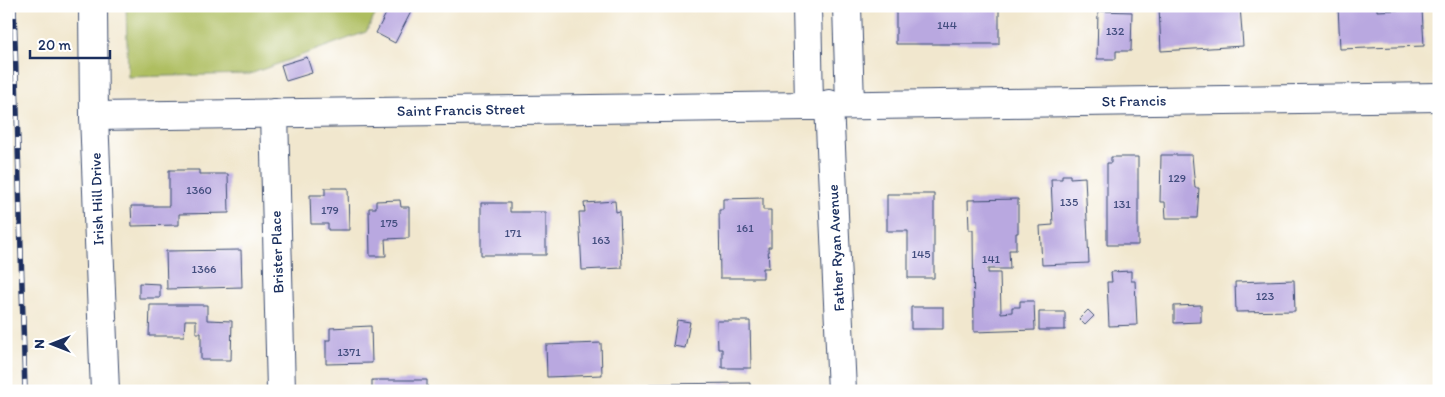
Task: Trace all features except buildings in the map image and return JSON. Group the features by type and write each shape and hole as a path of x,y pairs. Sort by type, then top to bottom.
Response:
{"street":[{"name":"Irish Hill Drive","path":"93,6 94,116 105,391"},
{"name":"Father Ryan Avenue","path":"807,6 829,104 842,391"},
{"name":"Father Ryan Avenue","path":"829,104 847,6"},
{"name":"St Francis","path":"829,104 1439,97"},
{"name":"Saint Francis Street","path":"94,116 829,104"},
{"name":"Brister Place","path":"274,113 281,391"}],"green space":[{"path":"126,6 380,6 366,32 250,74 128,77"}],"railway":[{"path":"14,6 25,391"}]}
